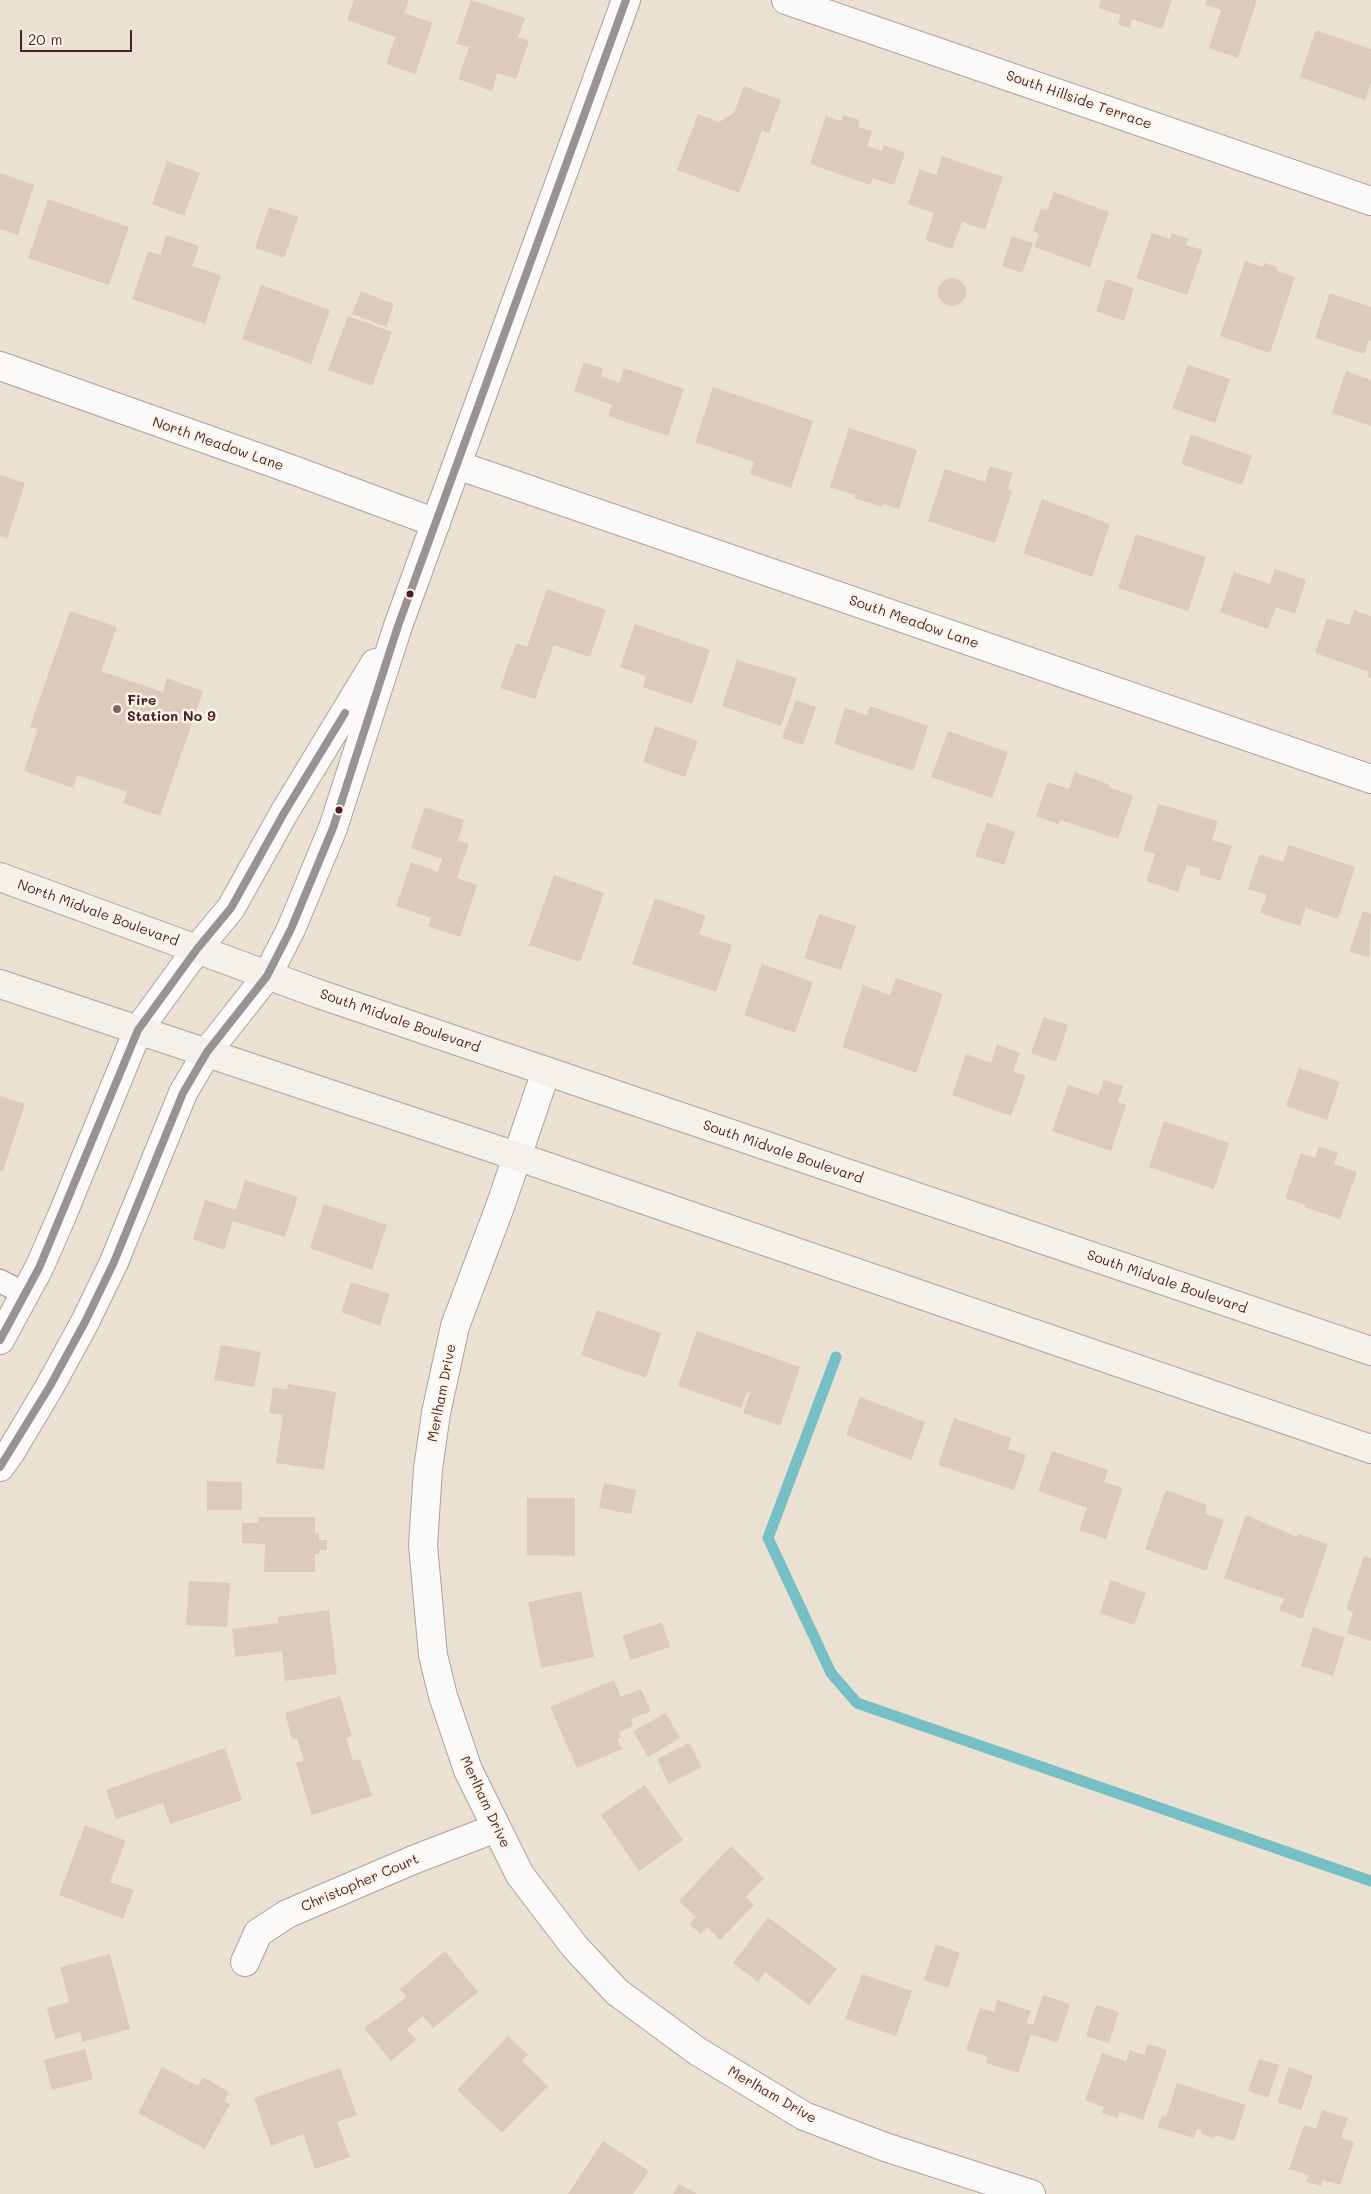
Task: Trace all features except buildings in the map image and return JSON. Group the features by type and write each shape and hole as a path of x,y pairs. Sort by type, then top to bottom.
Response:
{"main road":[{"name":"North Midvale Boulevard","path":"0,877 196,949"},
{"name":"South Midvale Boulevard","path":"196,949 267,976 1371,1352"},
{"path":"0,984 516,1156 1371,1449"}],"street":[{"path":"0,1467 40,1402 85,1322 114,1262 183,1093 207,1052 267,976 291,929 333,828 398,626 626,0"},
{"name":"South Hillside Terrace","path":"786,0 1371,201"},
{"name":"North Meadow Lane","path":"0,366 436,523"},
{"name":"South Meadow Lane","path":"456,465 1371,779"},
{"path":"0,1340 39,1268 62,1218 138,1030 196,949 231,908 284,813 398,626"},
{"name":"Merlham Drive","path":"546,1071 455,1326 436,1413 427,1488 423,1545 433,1655 443,1696 468,1770 520,1875 575,1947 617,1992 697,2051 804,2116 885,2147 1031,2194"},
{"name":"Christopher Court","path":"245,1962 258,1933 287,1914 413,1860 496,1828"}],"lane":[{"path":"0,1281 25,1294"}],"waterway":[{"path":"836,1357 768,1538 831,1673 857,1703 1371,1881"}],"transit line":[{"path":"0,1467 50,1386 85,1322 114,1262 183,1093 207,1052 267,976 291,929 333,828 398,626 626,0"},
{"path":"0,1340 39,1268 138,1030 197,949 231,908 284,813 345,713"}],"place":[{"name":"Fire Station No 9","path":"117,709"}]}
